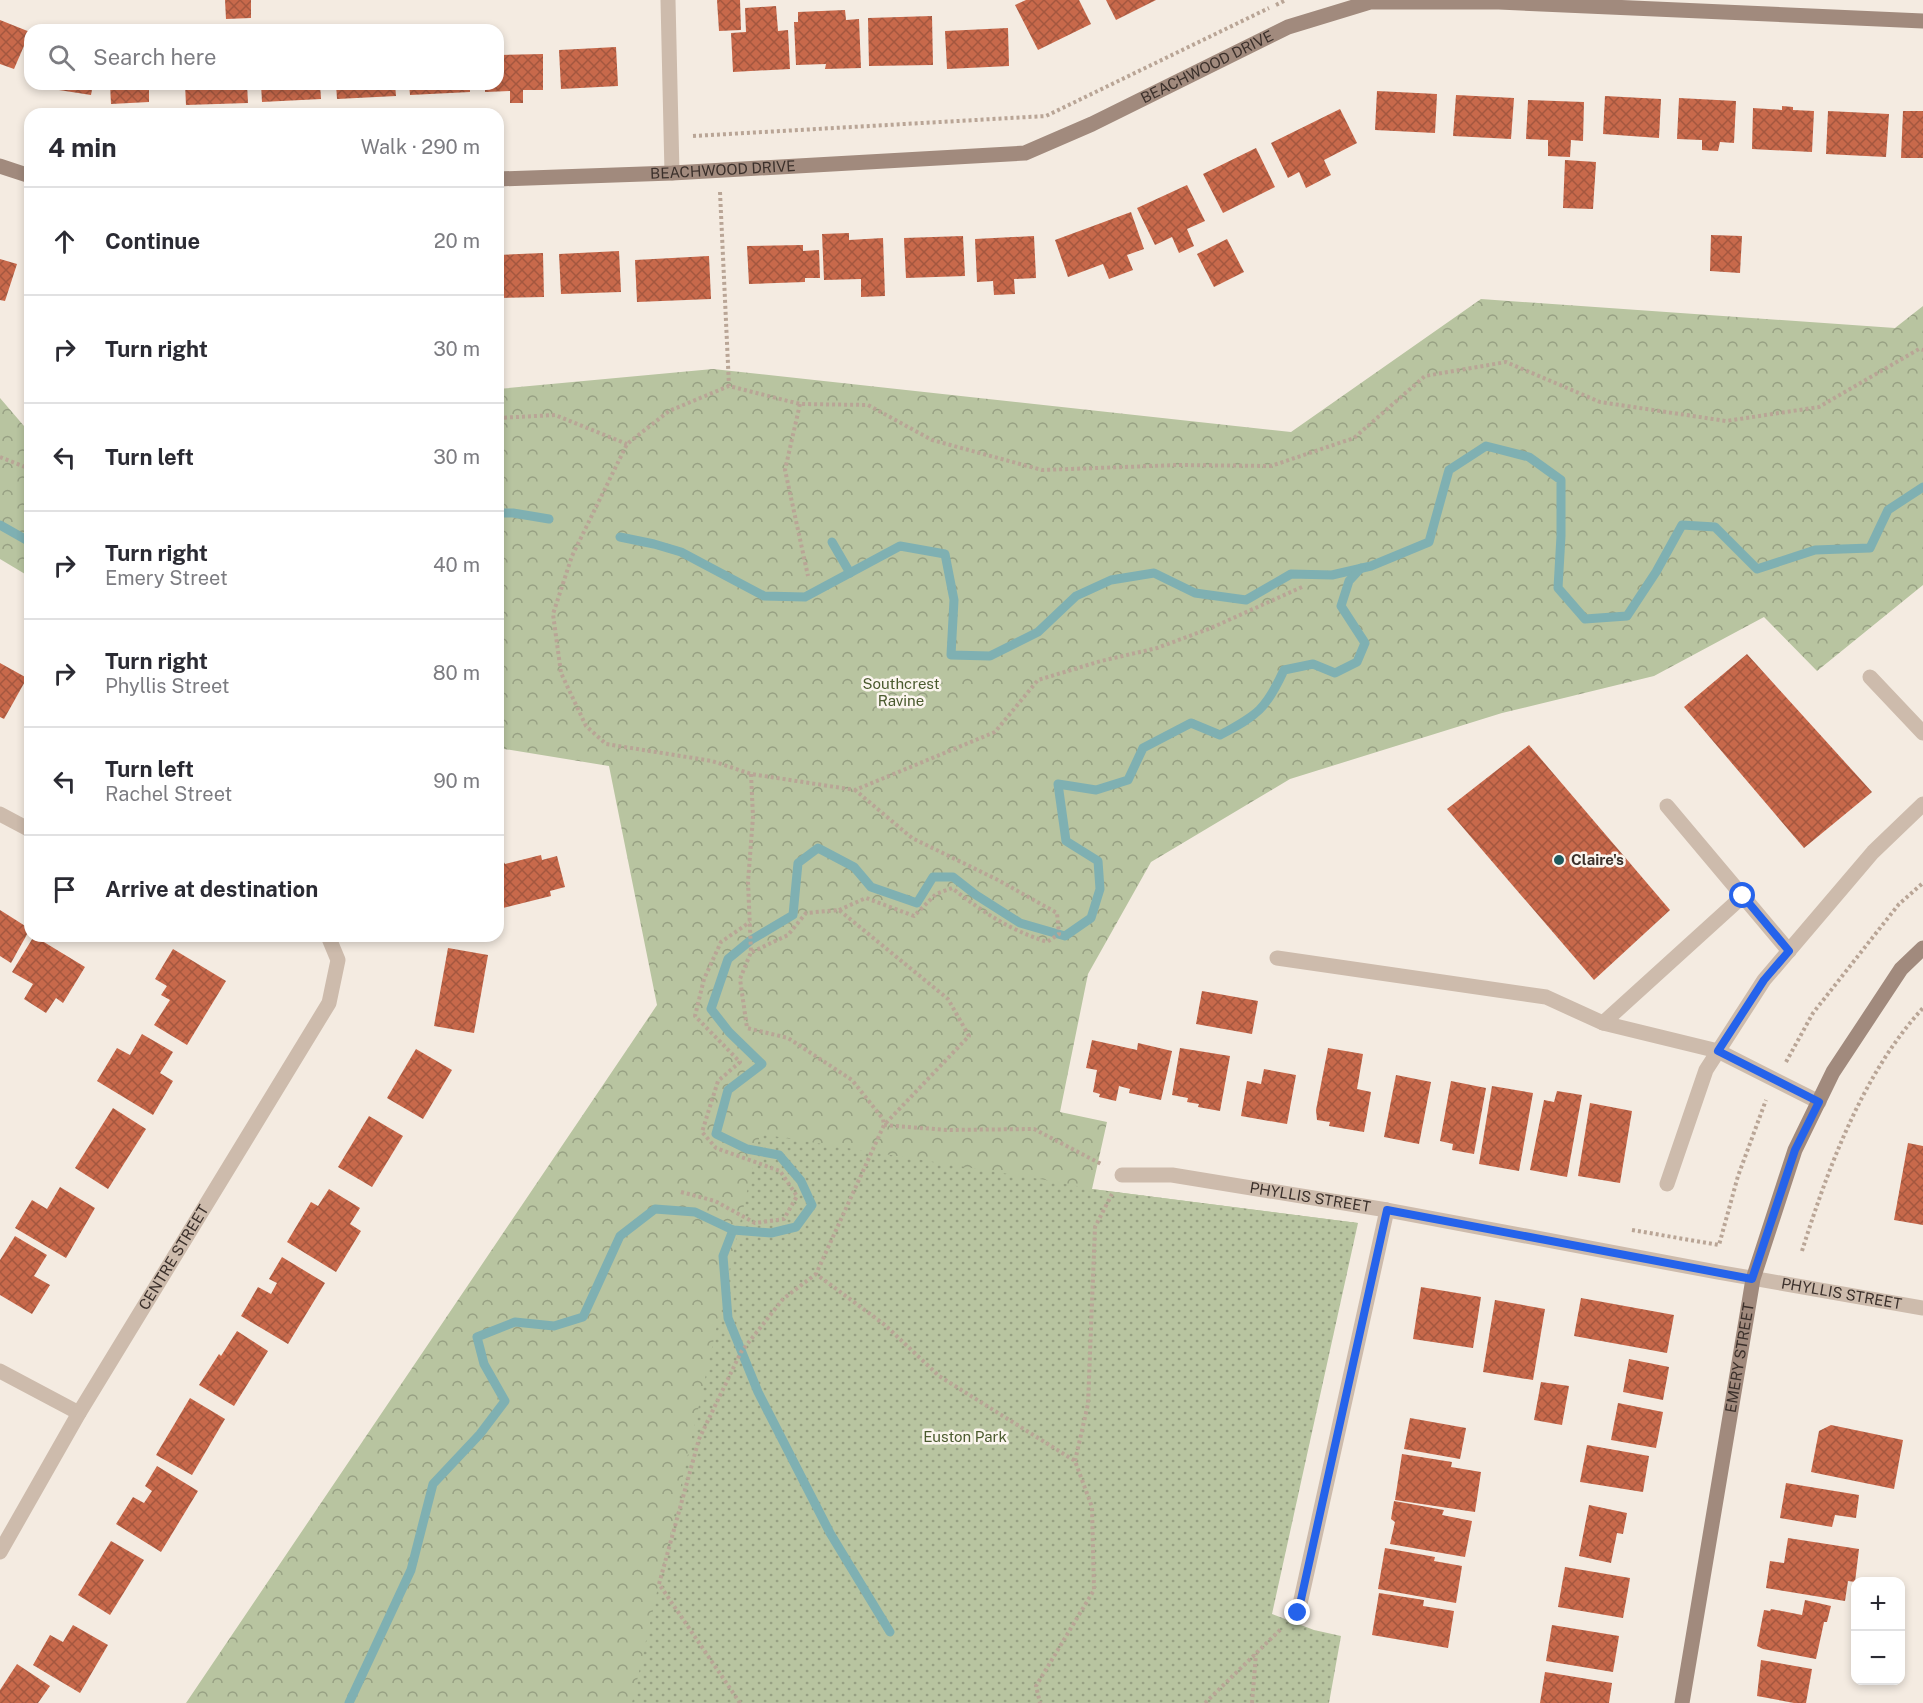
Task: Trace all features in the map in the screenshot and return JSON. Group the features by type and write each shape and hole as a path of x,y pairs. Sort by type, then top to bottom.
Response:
{"street":[{"path":"668,0 672,173"},
{"name":"BEACHWOOD DRIVE","path":"504,179 672,173 1025,153 1092,124 1288,27 1370,2 1499,2 1923,21"},
{"path":"0,166 24,175"},
{"path":"1870,676 1923,733"},
{"path":"1667,1184 1706,1070 1764,980 1874,852 1923,804"},
{"path":"1667,806 1789,951"},
{"path":"0,814 24,827"},
{"path":"1603,1023 1743,896"},
{"name":"CENTRE STREET","path":"0,1552 79,1413 329,1003 338,960 330,942"},
{"name":"EMERY STREET","path":"1682,1703 1752,1279 1795,1150 1833,1072 1901,969 1923,948"},
{"path":"1277,958 1546,997 1603,1023 1718,1051 1819,1102"},
{"name":"PHYLLIS STREET","path":"1122,1174 1172,1174 1387,1210 1752,1279 1923,1308"},
{"path":"1298,1613 1387,1210"},
{"path":"0,1371 79,1413"}],"path":[{"path":"672,137 1046,116 1286,0"},
{"path":"719,189 729,386"},
{"path":"1302,587 1211,628 1157,648 1101,661 1038,680 995,732 855,790 751,774 712,761 606,744 586,726 561,674 553,614 572,556 627,444 669,411 729,386 800,404 868,405 932,440 1042,470 1179,465 1271,466 1354,438 1425,376 1506,362 1600,402 1726,421 1820,407 1919,349 1923,350"},
{"path":"800,404 785,470 808,576"},
{"path":"504,418 555,414 627,444"},
{"path":"0,457 24,467"},
{"path":"751,774 753,817 748,882 751,952 740,979 747,1028 788,1038 852,1080 883,1119 884,1125"},
{"path":"751,952 788,935 806,914 839,910 866,898 914,916 936,894 952,888 982,913 1019,933 1047,942 1059,934 1057,913 998,880 912,838 855,790"},
{"path":"1626,1229 1719,1245 1738,1176 1765,1103 1813,1013 1899,904 1923,883"},
{"path":"740,1703 659,1584 699,1439 741,1352 783,1299 816,1274 884,1125 969,1036 948,999 839,910"},
{"path":"681,1192 715,1201 755,1223 784,1219 797,1196 780,1171 716,1148 702,1132 718,1081 740,1062 695,1016 705,979 722,942 750,921"},
{"path":"1802,1251 1823,1184 1865,1094 1902,1030 1923,1008"},
{"path":"884,1125 946,1130 1034,1129 1122,1174 1095,1227 1088,1404 1075,1461 1092,1507 1094,1590 1036,1686 1040,1703"},
{"path":"816,1274 885,1325 939,1376 1075,1461"},
{"path":"1205,1703 1298,1613"},
{"path":"1252,1703 1256,1654"}],"green space":[{"name":"Southcrest Ravine","path":"1481,299 1895,328 1923,306 1923,585 1817,671 1764,617 1654,676 1502,713 1290,779 1151,862 1088,974 1060,1112 1107,1122 1092,1189 1358,1223 880,1703 186,1703 657,1005 609,766 504,749 504,388 713,369 1291,432"},
{"path":"0,398 24,426 24,573 0,559"},
{"name":"Euston Park","path":"760,1134 1092,1189 1358,1223 1272,1614 1314,1630 1341,1636 1329,1703 632,1703"}],"building":[{"path":"225,0 251,0 251,18 226,19"},
{"path":"717,0 740,0 741,30 719,31"},
{"path":"1026,0 1079,0 1091,24 1038,50 1015,5"},
{"path":"1106,0 1156,0 1116,20"},
{"path":"776,6 778,31 788,30 790,69 733,72 731,33 746,32 745,8"},
{"path":"845,10 846,20 859,19 861,68 825,69 826,64 796,65 794,22 798,22 798,12"},
{"path":"932,16 933,65 869,66 868,18"},
{"path":"0,20 24,30 24,46 14,69 0,64"},
{"path":"1008,28 1009,66 947,69 945,31"},
{"path":"616,47 618,86 561,89 559,50"},
{"path":"543,54 543,90 523,90 523,103 510,103 510,91 485,92 485,90 504,90 504,55"},
{"path":"59,90 92,90 91,95"},
{"path":"110,90 149,90 149,102 111,104"},
{"path":"185,90 247,90 248,103 186,105"},
{"path":"261,90 320,90 321,99 262,102"},
{"path":"336,90 396,90 396,96 337,99"},
{"path":"410,90 470,90 470,92 410,95"},
{"path":"1377,91 1437,94 1435,133 1375,130"},
{"path":"1456,95 1514,98 1511,139 1453,136"},
{"path":"1605,96 1661,99 1659,138 1603,134"},
{"path":"1679,98 1736,101 1734,143 1720,142 1718,151 1702,150 1702,140 1677,139"},
{"path":"1528,100 1584,102 1583,141 1571,140 1570,157 1548,156 1548,140 1526,139"},
{"path":"1782,106 1793,107 1793,110 1814,111 1812,152 1752,149 1753,108 1782,110"},
{"path":"1340,109 1357,143 1324,160 1331,175 1306,188 1299,172 1288,178 1271,143"},
{"path":"1828,111 1889,114 1886,157 1826,154"},
{"path":"1903,111 1923,111 1923,158 1901,158"},
{"path":"1256,148 1275,187 1223,213 1203,174"},
{"path":"1565,160 1596,162 1593,209 1563,208"},
{"path":"1187,185 1205,221 1187,229 1194,246 1179,253 1172,237 1155,245 1137,208"},
{"path":"1131,212 1144,249 1127,255 1133,270 1109,279 1103,264 1068,277 1055,240"},
{"path":"849,233 849,240 883,238 885,296 861,297 861,279 824,280 822,234"},
{"path":"1711,235 1742,236 1740,273 1710,271"},
{"path":"963,236 965,276 906,278 904,238"},
{"path":"1034,236 1036,278 1014,279 1015,294 994,295 993,281 977,282 975,239"},
{"path":"1227,239 1244,272 1214,287 1197,254"},
{"path":"803,245 803,251 819,250 820,278 805,278 805,282 749,284 747,246"},
{"path":"619,251 621,292 561,294 559,254"},
{"path":"543,253 544,297 504,298 504,255"},
{"path":"709,256 711,299 637,302 635,260"},
{"path":"0,259 17,264 5,301 0,300"},
{"path":"1747,654 1872,792 1804,848 1684,707"},
{"path":"0,663 24,676 24,683 4,719 0,717"},
{"name":"Claire's","path":"1529,745 1670,910 1594,980 1447,809"},
{"path":"541,855 542,860 557,856 565,887 550,891 551,896 504,908 504,862 505,864"},
{"path":"0,910 24,925 24,940 11,963 0,956"},
{"path":"30,942 44,942 85,967 63,1003 56,998 46,1013 24,999 33,984 12,972"},
{"path":"448,948 488,955 474,1033 434,1026"},
{"path":"173,949 226,981 187,1045 154,1025 170,1000 161,995 167,986 155,979"},
{"path":"1202,991 1258,1001 1252,1034 1196,1024"},
{"path":"142,1034 173,1052 160,1073 173,1081 153,1115 97,1081 117,1048 130,1055"},
{"path":"1092,1040 1137,1050 1138,1043 1172,1051 1161,1100 1129,1093 1130,1089 1119,1086 1116,1101 1099,1097 1100,1094 1093,1092 1097,1070 1086,1068"},
{"path":"1180,1048 1230,1056 1220,1111 1198,1107 1199,1104 1187,1102 1188,1098 1172,1095"},
{"path":"1328,1048 1363,1054 1357,1089 1371,1092 1364,1132 1329,1126 1330,1122 1317,1120 1316,1110"},
{"path":"416,1049 452,1070 423,1119 387,1098"},
{"path":"1264,1069 1296,1075 1287,1124 1241,1116 1247,1081 1261,1084"},
{"path":"1396,1075 1431,1082 1419,1144 1384,1137"},
{"path":"1451,1081 1486,1088 1474,1154 1452,1150 1453,1144 1440,1141"},
{"path":"1492,1086 1533,1093 1519,1171 1479,1164"},
{"path":"1557,1091 1582,1095 1567,1177 1530,1170 1544,1100 1554,1102"},
{"path":"1590,1103 1632,1111 1620,1183 1578,1176"},
{"path":"113,1108 146,1129 108,1189 75,1168"},
{"path":"369,1116 403,1136 372,1187 338,1167"},
{"path":"1908,1143 1923,1146 1923,1225 1894,1220"},
{"path":"60,1187 95,1208 66,1258 15,1228 32,1200 47,1209"},
{"path":"329,1189 360,1208 350,1224 361,1231 336,1272 287,1242 311,1202 318,1206"},
{"path":"15,1236 47,1255 34,1276 50,1285 32,1314 0,1295 0,1260"},
{"path":"282,1257 325,1283 288,1344 241,1316 258,1287 271,1294 277,1283 269,1279"},
{"path":"1421,1287 1481,1297 1473,1348 1413,1339"},
{"path":"1581,1298 1674,1315 1667,1353 1574,1336"},
{"path":"1495,1300 1545,1309 1533,1380 1483,1372"},
{"path":"237,1331 268,1351 234,1406 199,1385"},
{"path":"1629,1359 1669,1367 1663,1400 1623,1392"},
{"path":"1541,1382 1569,1386 1562,1425 1534,1420"},
{"path":"190,1398 225,1419 192,1475 156,1455"},
{"path":"1618,1403 1663,1412 1656,1448 1611,1440"},
{"path":"1410,1418 1466,1428 1460,1459 1404,1449"},
{"path":"1831,1425 1903,1440 1894,1489 1811,1472 1819,1431"},
{"path":"1587,1445 1649,1456 1643,1492 1580,1482"},
{"path":"1402,1454 1452,1462 1451,1467 1481,1472 1475,1512 1395,1500"},
{"path":"157,1466 198,1491 161,1552 116,1524 133,1497 144,1503 152,1491 145,1486"},
{"path":"1786,1483 1859,1495 1856,1518 1835,1515 1832,1527 1780,1518"},
{"path":"1394,1501 1444,1510 1442,1515 1472,1521 1465,1557 1390,1544 1395,1522 1391,1519"},
{"path":"1589,1505 1627,1513 1623,1534 1617,1533 1611,1563 1579,1556"},
{"path":"1788,1538 1859,1549 1856,1577 1851,1577 1851,1581 1848,1581 1845,1601 1766,1588 1770,1561 1784,1563"},
{"path":"111,1541 144,1560 110,1615 78,1595"},
{"path":"1385,1548 1435,1557 1434,1561 1462,1566 1456,1603 1378,1589"},
{"path":"1565,1567 1630,1578 1623,1618 1558,1607"},
{"path":"1379,1593 1424,1600 1423,1606 1454,1611 1448,1648 1372,1635"},
{"path":"1805,1600 1831,1606 1827,1622 1824,1622 1816,1659 1757,1646 1764,1610 1770,1611 1771,1609 1802,1615"},
{"path":"73,1625 108,1645 80,1693 33,1665 50,1635 63,1642"},
{"path":"1552,1625 1619,1636 1613,1672 1546,1661"},
{"path":"1761,1660 1812,1669 1806,1703 1757,1696"},
{"path":"17,1664 50,1686 38,1703 0,1703 0,1690"},
{"path":"1545,1672 1612,1683 1609,1703 1540,1703"}],"waterway":[{"path":"620,537 681,552 764,596 805,597 900,546 945,554 954,600 951,655 990,656 1038,632 1076,596 1111,580 1154,573 1195,593 1246,600 1291,574 1332,575 1371,566 1429,542 1449,470 1486,446 1529,457 1561,480 1558,588 1585,619 1627,616 1656,572 1682,525 1715,527 1757,569 1815,550 1870,548 1888,510 1923,487"},
{"path":"504,513 549,519"},
{"path":"0,525 24,539"},
{"path":"832,542 850,573"},
{"path":"349,1703 411,1570 433,1484 480,1434 505,1401 484,1364 477,1337 515,1322 554,1326 583,1317 620,1236 655,1209 695,1212 733,1230 771,1233 796,1227 812,1205 801,1181 779,1155 747,1149 716,1134 728,1090 762,1064 729,1032 711,1009 728,959 751,940 793,915 798,863 818,848 854,867 871,887 917,903 933,877 953,877 976,895 1020,923 1065,936 1091,918 1100,889 1098,861 1066,841 1058,784 1096,790 1128,780 1143,748 1191,723 1220,735 1244,722 1260,710 1272,694 1284,670 1313,664 1335,673 1357,662 1365,643 1341,606 1349,581 1361,568"},
{"path":"733,1230 723,1256 728,1318 758,1392 830,1533 890,1632"}],"place":[{"name":"Claire's","path":"1559,860"}],"route":[{"path":"1298,1613 1387,1210 1752,1279 1795,1150 1819,1102 1718,1051 1764,980 1789,951 1743,896"}]}
